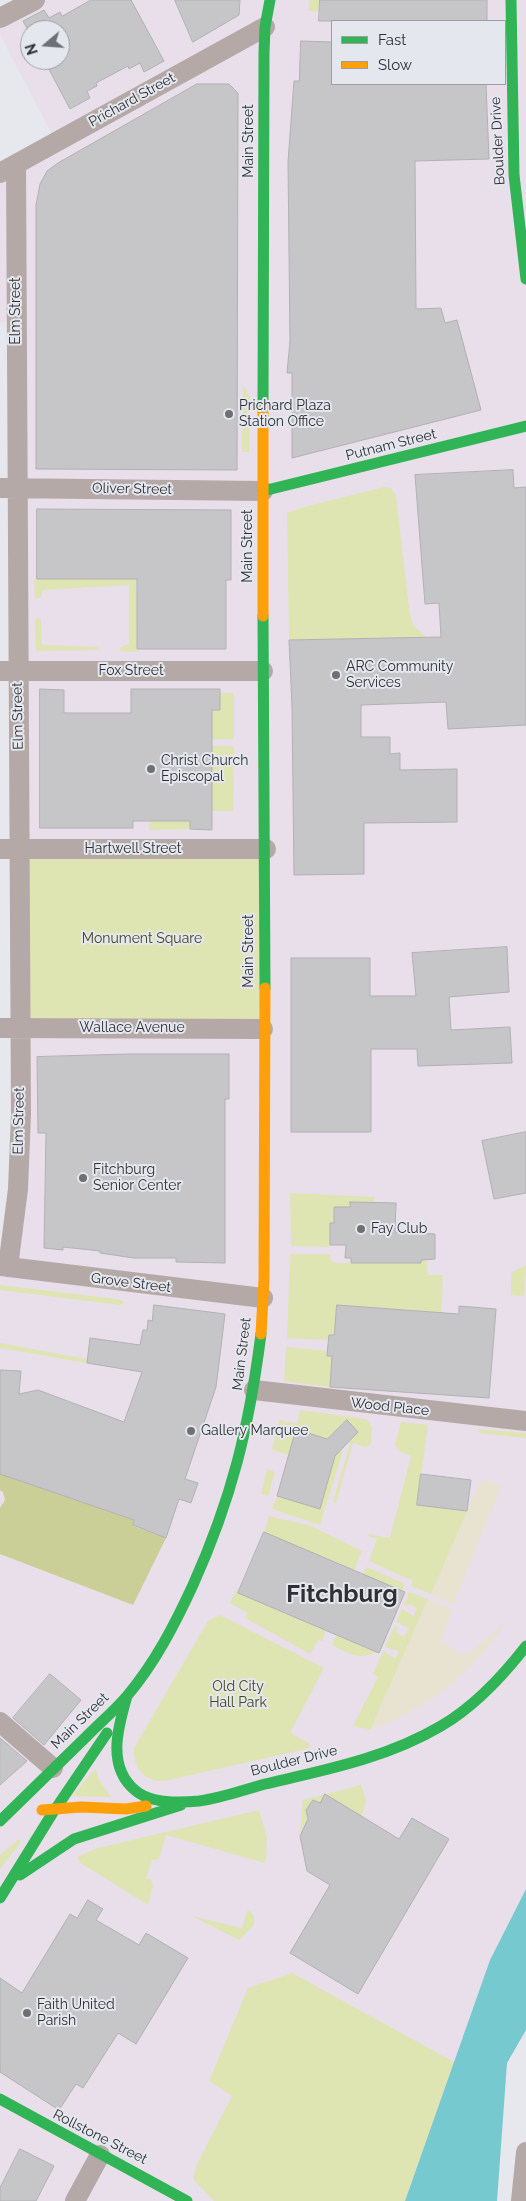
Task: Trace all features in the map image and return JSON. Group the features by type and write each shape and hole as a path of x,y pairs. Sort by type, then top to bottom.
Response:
{"main road":[{"name":"Main Street","path":"0,1821 103,1717 127,1696 151,1664 175,1624 202,1568 229,1496 241,1454 254,1390 263,1298 263,1029 266,849 263,670 265,27 270,0"},
{"name":"Boulder Drive","path":"511,0 510,87 513,155 526,279"},
{"name":"Putnam Street","path":"264,491 526,426"},
{"name":"Boulder Drive","path":"127,1696 115,1747 117,1766 125,1780 145,1796 154,1799 192,1802 340,1765 401,1746 440,1726 487,1692 507,1671 526,1646"},
{"name":"Main Street","path":"0,1898 56,1808 124,1708"},
{"name":"Main Street","path":"8,1884 41,1858 74,1839 192,1802"},
{"path":"0,1831 27,1814 56,1808 126,1809 192,1802"},
{"name":"Rollstone Street","path":"0,2099 100,2155 174,2192 187,2201"}],"street":[{"path":"7,10 35,0"},
{"name":"Prichard Street","path":"8,168 265,27"},
{"name":"Elm Street","path":"4,1266 18,1189 21,1114 10,1028 8,168"},
{"name":"Oliver Street","path":"8,488 264,491"},
{"name":"Fox Street","path":"9,671 263,670"},
{"name":"Hartwell Street","path":"9,849 266,849"},
{"name":"Wallace Avenue","path":"10,1028 263,1029"},
{"name":"Grove Street","path":"4,1266 263,1298"},
{"name":"Wood Place","path":"254,1390 526,1422"},
{"path":"0,1722 53,1768"},
{"path":"521,2201 526,2152"},
{"path":"75,2201 100,2155"}],"shaded area":[{"path":"34,0 526,0 526,1889 490,1960 405,2201 0,2201 0,1266 18,1189 16,320 0,323 0,173 56,142 0,35 0,18"}],"green space":[{"path":"309,0 320,0 320,11 309,11"},
{"path":"243,385 250,397 249,452 242,452"},
{"path":"384,487 391,488 396,496 410,616 414,626 426,637 289,640 287,513"},
{"path":"34,579 136,579 137,652 119,651 122,646 129,645 129,585 42,590 42,597 35,599"},
{"path":"39,618 41,621 42,645 97,647 99,650 36,651 35,619"},
{"path":"220,693 234,693 234,739 162,741 162,728 212,728 212,710"},
{"path":"207,746 234,746 233,811 212,811 212,756 208,756"},
{"path":"190,805 190,829 149,830 149,821"},
{"name":"Monument Square","path":"19,849 266,849 263,1029 19,1028"},
{"path":"290,1193 374,1197 374,1207 364,1207 364,1202 350,1202 350,1207 334,1207 334,1223 330,1224 330,1247 291,1246"},
{"path":"290,1254 331,1254 330,1259 334,1263 420,1263 421,1259 427,1259 427,1275 443,1275 441,1312 337,1305 334,1335 329,1335 328,1340 287,1338"},
{"path":"526,1265 524,1296 511,1295 511,1273"},
{"path":"0,1285 117,1299 125,1302 120,1305 0,1290"},
{"path":"0,1343 87,1359 87,1363 0,1348"},
{"path":"286,1347 328,1351 327,1356 332,1356 330,1387 284,1381"},
{"path":"300,1410 366,1419 372,1427 371,1445 365,1447 353,1443 336,1503 333,1502 351,1440 358,1432 347,1420 327,1439 296,1430 289,1455 272,1450 279,1420 297,1424"},
{"path":"401,1422 428,1425 417,1505 467,1511 431,1594 411,1586 413,1581 369,1561 377,1539 368,1536 369,1534 390,1538 411,1456 399,1451 395,1445"},
{"path":"476,1429 526,1433 526,1438 481,1433"},
{"path":"341,1450 342,1454 320,1525 272,1509 277,1496 320,1509 335,1456"},
{"path":"267,1469 275,1472 268,1496 261,1494"},
{"path":"0,1474 133,1520 133,1526 166,1538 133,1605 0,1554 0,1508 5,1500 3,1492 0,1490"},
{"path":"269,1516 311,1526 362,1551 354,1570 264,1532"},
{"path":"367,1567 405,1584 402,1591 363,1574"},
{"path":"236,1590 238,1593 326,1631 322,1641 318,1640 310,1654 245,1618 248,1613 230,1603"},
{"path":"409,1592 428,1599 370,1730 353,1726 378,1677 373,1674 383,1651 395,1659 399,1651 385,1647 395,1626 398,1627 396,1633 404,1637 409,1628 396,1622 402,1609 414,1616 417,1608 409,1604 408,1606 404,1605"},
{"name":"Old City Hall Park","path":"220,1615 324,1668 290,1733 309,1743 310,1748 165,1781 151,1779 141,1772 135,1762 134,1748 208,1621"},
{"path":"336,1635 376,1652 364,1656 348,1653 332,1645"},
{"path":"96,1768 98,1778 111,1797 72,1796"},
{"path":"361,1785 366,1801 362,1816 325,1794"},
{"path":"325,1794 320,1803 313,1800 306,1810 308,1819 300,1836 303,1800"},
{"path":"259,1810 267,1838 265,1863 166,1835 159,1859 152,1860 146,1878 151,1880 153,1885 148,1905 82,1864 77,1857 98,1848"},
{"path":"19,1839 21,1842 0,1869 0,1855"},
{"path":"247,1911 250,1911 254,1916 254,1925 239,1940 192,1916 242,1928"},
{"path":"292,1973 454,2062 405,2201 214,2201 193,2179 197,2164 232,2096 209,2081 248,1988"}],"sand":[{"path":"484,1479 501,1487 453,1605 431,1594 478,1486"},
{"path":"428,1599 452,1610 441,1641 461,1655 470,1653 506,1622 479,1657 447,1687 410,1712 370,1730"}],"water":[{"path":"526,1889 526,2030 507,2063 497,2201 405,2201 490,1960"}],"building":[{"path":"91,0 131,0 164,61 144,72 140,63 129,69 128,66 96,83 97,86 87,91 90,98 70,109 49,70 70,70 70,20 25,20 44,10 49,18 60,12 62,16"},
{"path":"175,0 240,0 239,15 193,42"},
{"path":"320,0 487,0 487,20 319,21"},
{"path":"301,41 331,42 331,85 486,85 489,159 415,161 416,309 441,308 445,323 457,320 481,410 292,458 292,373 287,373 290,341 288,162 294,81 299,81"},
{"path":"197,84 229,84 238,93 237,470 36,469 36,205 40,184 47,171 58,163"},
{"path":"513,470 514,488 526,487 526,725 448,729 446,702 361,705 361,737 390,737 390,754 400,753 400,770 457,769 457,822 364,823 364,874 294,875 292,706 289,640 441,637 439,603 425,604 415,475"},
{"path":"37,509 231,510 231,580 226,580 226,649 137,649 137,579 37,579"},
{"name":"Christ Church Episcopal","path":"40,689 64,690 64,713 131,713 131,689 220,689 220,710 212,710 212,830 190,829 190,821 133,821 133,828 40,828"},
{"path":"507,947 509,992 449,997 451,1030 510,1027 512,1063 418,1066 417,1049 371,1049 371,1132 291,1132 291,958 370,958 370,996 416,996 412,953"},
{"path":"128,1054 229,1054 229,1099 225,1099 225,1263 176,1262 176,1258 134,1258 100,1253 100,1251 63,1247 63,1250 44,1248 46,1133 38,1133 37,1057"},
{"path":"526,1132 526,1193 494,1199 482,1141"},
{"name":"Fay Club","path":"350,1202 396,1203 395,1232 435,1234 435,1259 421,1260 421,1263 351,1263 351,1258 345,1258 346,1245 330,1245 330,1223 334,1223 334,1207 350,1207"},
{"path":"154,1305 225,1314 216,1387 185,1479 198,1483 191,1503 179,1499 166,1538 133,1525 134,1520 0,1474 0,1370 21,1371 19,1394 38,1390 124,1422 142,1372 87,1363 90,1338 140,1345 143,1330 147,1330 148,1320 152,1321"},
{"path":"337,1305 459,1314 459,1306 496,1309 489,1398 330,1387 332,1356 327,1356 328,1344 329,1335 334,1335"},
{"path":"347,1420 358,1432 335,1456 320,1509 277,1496 296,1429 327,1439"},
{"path":"421,1474 471,1480 467,1511 417,1505"},
{"path":"264,1532 405,1592 379,1653 238,1593"},
{"path":"50,1674 81,1700 44,1745 13,1718"},
{"path":"0,1738 27,1761 0,1785"},
{"path":"325,1794 399,1839 412,1818 449,1839 358,1994 290,1953 330,1885 307,1871 300,1836 308,1819 306,1810 313,1800 320,1803"},
{"path":"88,1900 103,1909 96,1920 139,1945 146,1933 188,1958 136,2044 118,2033 83,2088 76,2084 59,2110 0,2072 0,1978 22,1993 70,1914 77,1918"},
{"path":"20,2149 54,2166 36,2201 0,2201 0,2188"}],"traffic: fast":[{"path":"263,411 264,53 265,27 270,0"},
{"path":"511,0 514,175 526,279"},
{"path":"263,491 526,426"},
{"path":"263,616 265,988"},
{"path":"0,1821 122,1701 147,1670 172,1629 207,1553 228,1492 251,1401 261,1334"},
{"path":"127,1696 120,1721 117,1746 121,1770 127,1781 136,1791 150,1798 174,1802 199,1801 355,1762 399,1747 441,1726 477,1700 498,1680 526,1646"},
{"path":"0,1898 52,1814 107,1733"},
{"path":"20,1875 74,1839 181,1805"},
{"path":"0,2099 187,2201"}],"traffic: slow":[{"path":"263,411 263,616"},
{"path":"261,1334 264,1280 265,988"},
{"path":"42,1810 81,1807 126,1809 146,1806"}],"place":[{"name":"Prichard Plaza Station Office","path":"229,414"},
{"name":"ARC Community Services","path":"336,675"},
{"name":"Christ Church Episcopal","path":"151,769"},
{"name":"Fitchburg Senior Center","path":"83,1178"},
{"name":"Fay Club","path":"361,1229"},
{"name":"Gallery Marquee","path":"191,1431"},
{"name":"Faith United Parish","path":"27,2013"}],"district":[{"name":"Fitchburg","path":"342,1595"}]}
